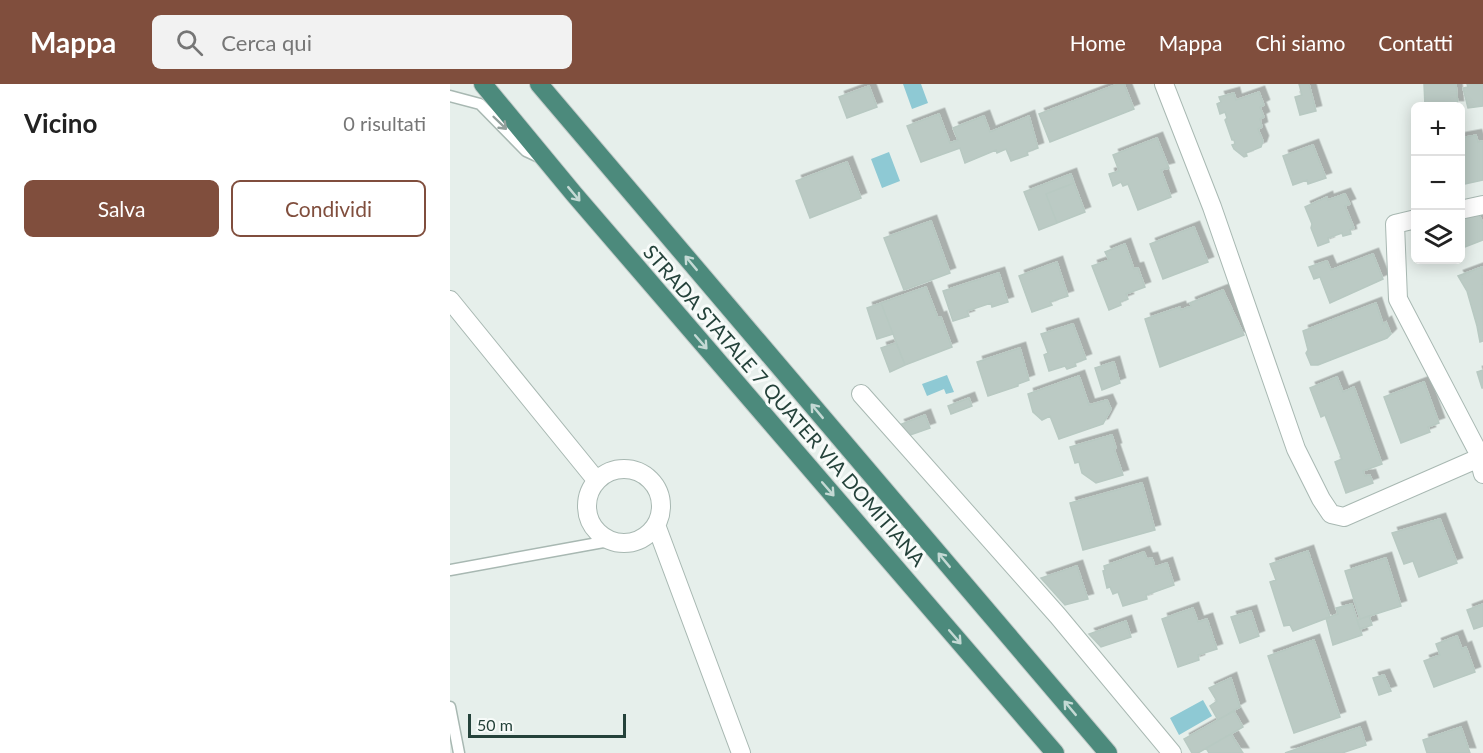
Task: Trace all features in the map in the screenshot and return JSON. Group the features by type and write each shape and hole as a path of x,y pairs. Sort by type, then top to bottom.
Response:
{"highway":[{"name":"STRADA STATALE 7 QUATER VIA DOMITIANA","path":"483,84 1055,753"},
{"name":"STRADA STATALE 7 QUATER VIA DOMITIANA","path":"538,84 1108,753"}],"street":[{"path":"1164,84 1212,207 1296,448 1321,500 1331,514 1344,517 1481,466 1477,450 1398,299 1395,224 1411,220"},
{"path":"1465,209 1483,205"},
{"path":"450,300 597,481"},
{"path":"861,394 1058,616 1172,753"},
{"path":"630,469 641,473 651,480 658,490 661,514 656,525 641,540 620,544 609,541 599,535 587,514 590,491 606,473 630,469"},
{"path":"656,525 741,753"}],"lane":[{"path":"450,96 480,104 526,151 546,160"},
{"path":"450,570 609,541"},
{"path":"450,707 459,753"}],"water":[{"path":"903,84 921,84 928,103 912,109"},
{"path":"889,152 900,181 882,188 871,159"},
{"path":"947,375 954,392 946,394 944,389 927,396 922,384"},
{"path":"1203,700 1212,716 1179,735 1170,718"}],"building":[{"path":"1118,84 1124,84 1134,109 1050,142 1039,114"},
{"path":"1299,84 1309,84 1316,111 1300,115 1295,97 1302,95"},
{"path":"1424,84 1456,84 1458,102 1425,102"},
{"path":"1467,84 1483,84 1483,106 1468,108 1463,88 1468,87"},
{"path":"869,86 877,107 847,118 839,97"},
{"path":"1259,92 1264,105 1260,107 1264,117 1260,119 1262,127 1258,129 1263,141 1261,147 1246,153 1247,156 1244,157 1234,149 1232,145 1235,144 1225,120 1227,118 1225,112 1220,114 1217,104 1221,102 1219,97 1234,93 1236,100"},
{"path":"939,114 950,143 958,140 953,128 984,116 990,132 1029,116 1038,148 1027,152 1028,155 1011,161 1006,149 997,153 996,150 965,163 960,148 921,162 907,126"},
{"path":"1476,135 1478,142 1483,141 1483,180 1465,184 1465,156 1465,137"},
{"path":"1157,138 1169,168 1161,170 1171,197 1138,210 1128,184 1123,186 1121,182 1113,186 1109,174 1119,171 1113,155"},
{"path":"1313,145 1326,178 1308,184 1307,180 1293,185 1283,156"},
{"path":"847,162 861,198 810,218 796,181"},
{"path":"1071,174 1074,183 1046,194 1057,223 1039,230 1024,192"},
{"path":"1074,183 1085,212 1057,223 1046,194"},
{"path":"1345,194 1350,204 1345,206 1354,228 1350,230 1351,234 1343,236 1342,233 1328,238 1329,242 1318,246 1305,207 1327,197 1328,200"},
{"path":"1476,209 1483,223 1483,240 1465,247 1465,213"},
{"path":"931,221 950,273 904,290 884,238"},
{"path":"1194,227 1208,262 1163,279 1150,244"},
{"path":"1125,244 1134,269 1138,268 1145,287 1126,294 1128,299 1109,310 1092,266 1109,260 1105,252"},
{"path":"1373,254 1383,279 1330,303 1320,277 1314,279 1309,267 1327,261 1331,270"},
{"path":"1057,262 1068,296 1050,302 1052,305 1032,312 1019,276"},
{"path":"1482,267 1483,341 1480,342 1467,291 1458,276"},
{"path":"999,273 1008,302 992,307 991,303 967,311 969,316 953,321 943,291"},
{"path":"926,287 938,318 941,317 952,347 905,365 881,303"},
{"path":"1223,290 1244,335 1160,367 1145,319 1180,307 1181,310 1191,306 1190,303"},
{"path":"881,303 893,334 877,339 867,308"},
{"path":"1376,303 1383,324 1386,322 1391,334 1387,338 1318,365 1311,365 1306,353 1308,350 1303,331"},
{"path":"1073,324 1086,359 1067,369 1065,366 1049,371 1044,355 1048,353 1041,334"},
{"path":"896,343 905,365 890,372 881,348"},
{"path":"1020,348 1029,380 988,396 977,362"},
{"path":"1114,362 1120,383 1102,390 1095,368"},
{"path":"1483,370 1483,388 1482,388 1477,372"},
{"path":"1079,376 1089,405 1107,400 1111,409 1103,424 1059,439 1050,416 1042,420 1033,412 1028,394"},
{"path":"1337,377 1343,392 1354,387 1382,464 1363,471 1365,476 1370,475 1373,483 1346,493 1335,462 1342,459 1325,415 1321,417 1310,388"},
{"path":"1424,382 1439,423 1428,427 1430,432 1401,443 1384,397"},
{"path":"969,398 972,406 951,414 948,406"},
{"path":"925,415 930,428 907,436 899,425"},
{"path":"1112,435 1123,475 1096,483 1082,473 1079,462 1075,463 1070,447"},
{"path":"1142,483 1155,530 1083,550 1070,503"},
{"path":"1440,519 1457,563 1419,577 1413,561 1404,564 1392,533"},
{"path":"1308,551 1330,617 1293,631 1290,625 1284,626 1270,582 1276,580 1270,564"},
{"path":"1144,552 1147,559 1152,558 1155,567 1167,563 1174,585 1146,595 1147,599 1123,606 1118,592 1113,594 1110,587 1107,588 1104,566"},
{"path":"1386,558 1401,606 1360,619 1345,571"},
{"path":"1077,566 1088,599 1065,605 1041,578"},
{"path":"1352,604 1362,635 1333,645 1326,618 1338,614 1336,608"},
{"path":"1483,604 1483,626 1474,629 1467,610"},
{"path":"1193,608 1198,622 1207,619 1217,649 1198,655 1199,660 1178,667 1162,619"},
{"path":"1251,611 1259,636 1240,643 1231,617"},
{"path":"1369,616 1372,625 1360,629 1357,620"},
{"path":"1126,621 1131,637 1101,647 1089,634"},
{"path":"1457,636 1462,649 1466,647 1475,672 1434,687 1424,661 1440,655 1436,644"},
{"path":"1314,640 1340,717 1294,733 1268,656"},
{"path":"1384,675 1391,691 1379,695 1373,678"},
{"path":"1231,678 1240,707 1218,720 1210,706 1217,701 1209,688"},
{"path":"1234,711 1243,727 1198,753 1192,753 1184,739"},
{"path":"1360,727 1366,745 1342,753 1285,753"},
{"path":"1461,727 1470,753 1427,753 1423,740"},
{"path":"1231,734 1243,753 1209,753 1206,748"}]}
